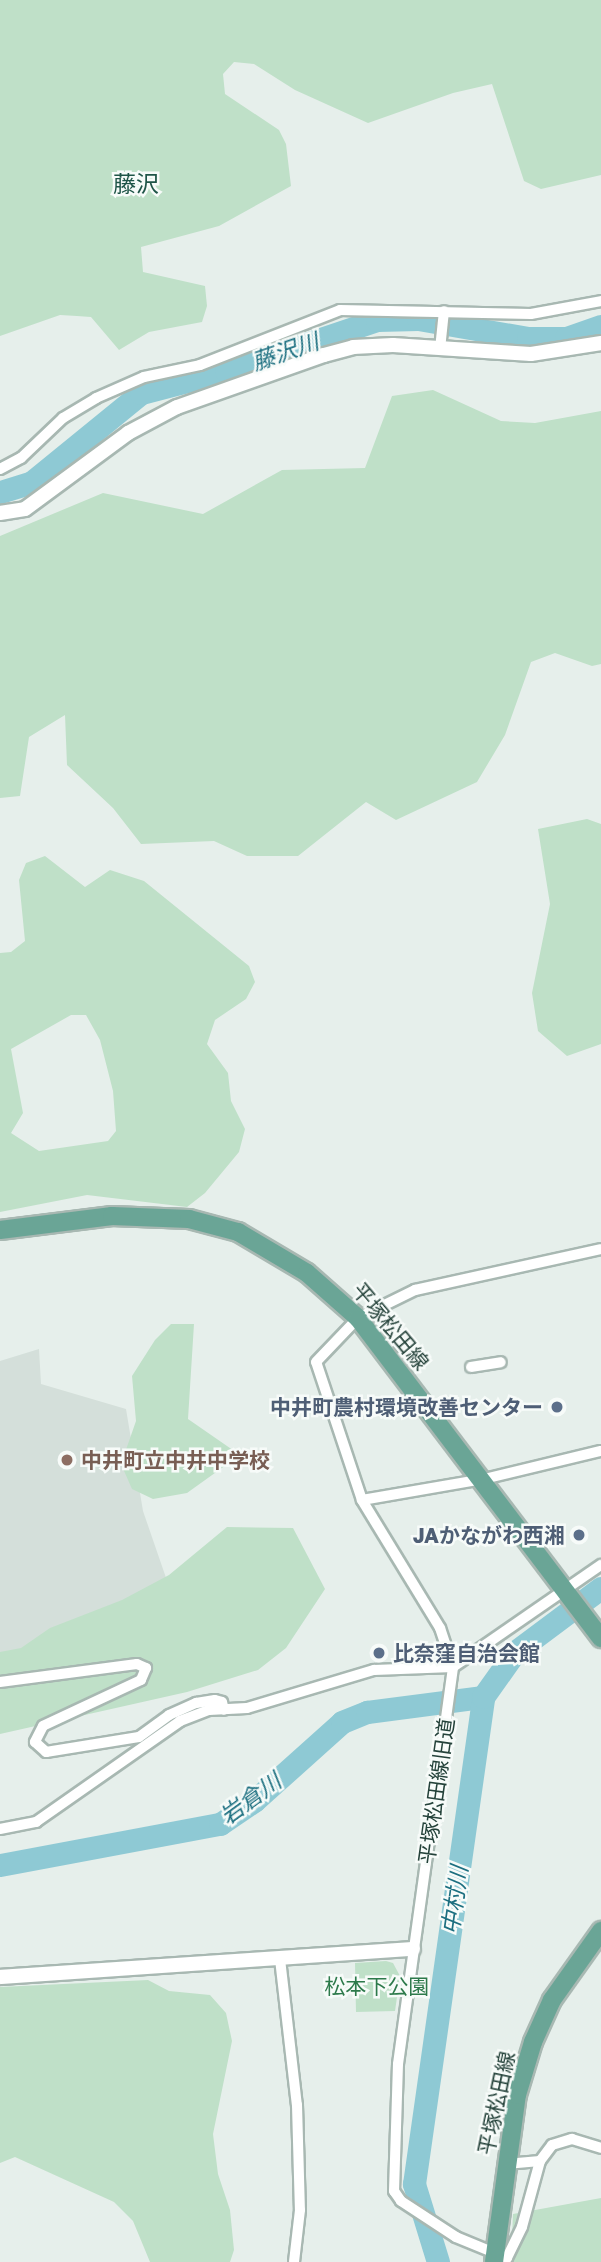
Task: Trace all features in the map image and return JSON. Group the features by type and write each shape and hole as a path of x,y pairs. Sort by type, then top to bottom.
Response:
{"main road":[{"name":"平塚松田線","path":"0,1230 111,1216 189,1219 225,1227 261,1242 307,1273 358,1318 484,1479 598,1633"},
{"name":"平塚松田線","path":"495,2257 517,2095 533,2042 552,2000 601,1931"}],"street":[{"path":"0,469 21,458 62,418 144,377 200,365 340,310 531,314 601,301"},
{"path":"440,349 444,311"},
{"path":"0,513 25,509 128,433 177,407 353,346 531,354 601,342"},
{"path":"358,1318 415,1290 601,1249"},
{"name":"平塚松田線旧道","path":"358,1318 316,1362 362,1500 440,1628 453,1667 398,2064 392,2172 396,2196 449,2232 495,2257"},
{"path":"471,1367 501,1362"},
{"path":"362,1500 484,1479 601,1451"},
{"path":"0,1829 36,1822 180,1721 269,1702 374,1670 453,1667 601,1565"},
{"path":"0,1682 137,1664 146,1668 141,1680 43,1726 35,1742 46,1752 139,1737 169,1715 196,1703 215,1700 222,1702 224,1710"},
{"path":"0,1977 413,1949"},
{"path":"280,1959 297,2105 300,2210 294,2262"},
{"path":"495,2257 507,2258 515,2245 540,2161 552,2145 572,2139 601,2148"},
{"path":"506,2164 540,2161"}],"shaded area":[{"name":"中井町立中井中学校","path":"39,1349 41,1384 126,1409 143,1511 174,1601 0,1656 0,1361"}],"green space":[{"path":"0,0 601,0 601,175 541,189 524,181 492,84 453,93 368,123 295,90 254,64 234,62 223,74 225,94 279,130 286,144 291,186 219,226 141,247 143,272 205,286 207,306 202,322 149,332 119,350 91,317 60,315 0,336"},
{"path":"433,390 501,421 535,423 601,411 601,664 592,666 555,653 531,662 505,735 477,782 396,820 366,802 298,856 247,856 214,841 141,844 113,808 67,765 65,715 29,737 20,796 0,798 0,536 103,493 203,514 282,470 365,468 392,396"},
{"path":"587,819 601,824 601,1044 567,1056 538,1031 532,993 550,904 538,829"},
{"path":"45,856 85,887 110,870 144,881 249,966 255,982 246,999 215,1020 207,1044 228,1073 231,1101 245,1129 239,1152 205,1193 187,1207 87,1195 0,1212 0,953 11,952 25,941 19,880 26,863","holes":["71,1015 86,1015 100,1040 113,1091 116,1131 108,1141 39,1151 11,1133 23,1113 11,1049"]},
{"path":"171,1324 194,1324 188,1419 240,1455 187,1493 153,1499 132,1489 121,1464 136,1421 132,1376 155,1340"},
{"path":"227,1527 293,1528 325,1589 286,1648 258,1670 187,1692 0,1734 0,1652 21,1648 50,1628 122,1600 169,1575"},
{"name":"松本下公園","path":"355,1963 393,1963 400,1976 395,2011 356,2012"},
{"path":"148,1980 169,1991 210,1995 226,2013 232,2041 213,2134 218,2174 230,2210 234,2250 230,2262 150,2262 133,2221 114,2202 15,2157 0,2163 0,1987"},
{"path":"601,2198 601,2262 511,2262 513,2214"}],"waterway":[{"name":"藤沢川","path":"0,492 32,482 141,393 226,371 377,320 418,319 528,338 566,338 601,326"},
{"name":"中村川","path":"438,2262 414,2184 483,1697 515,1652 601,1588"},
{"name":"岩倉川","path":"0,1865 220,1824 254,1801 342,1722 367,1712 483,1697"}],"place":[{"name":"中井町農村環境改善センター","path":"557,1407"},
{"name":"中井町立中井中学校","path":"67,1460"},
{"name":"JAかながわ西湘","path":"579,1535"},
{"name":"比奈窪自治会館","path":"379,1653"}],"district":[{"name":"藤沢","path":"136,183"}]}
